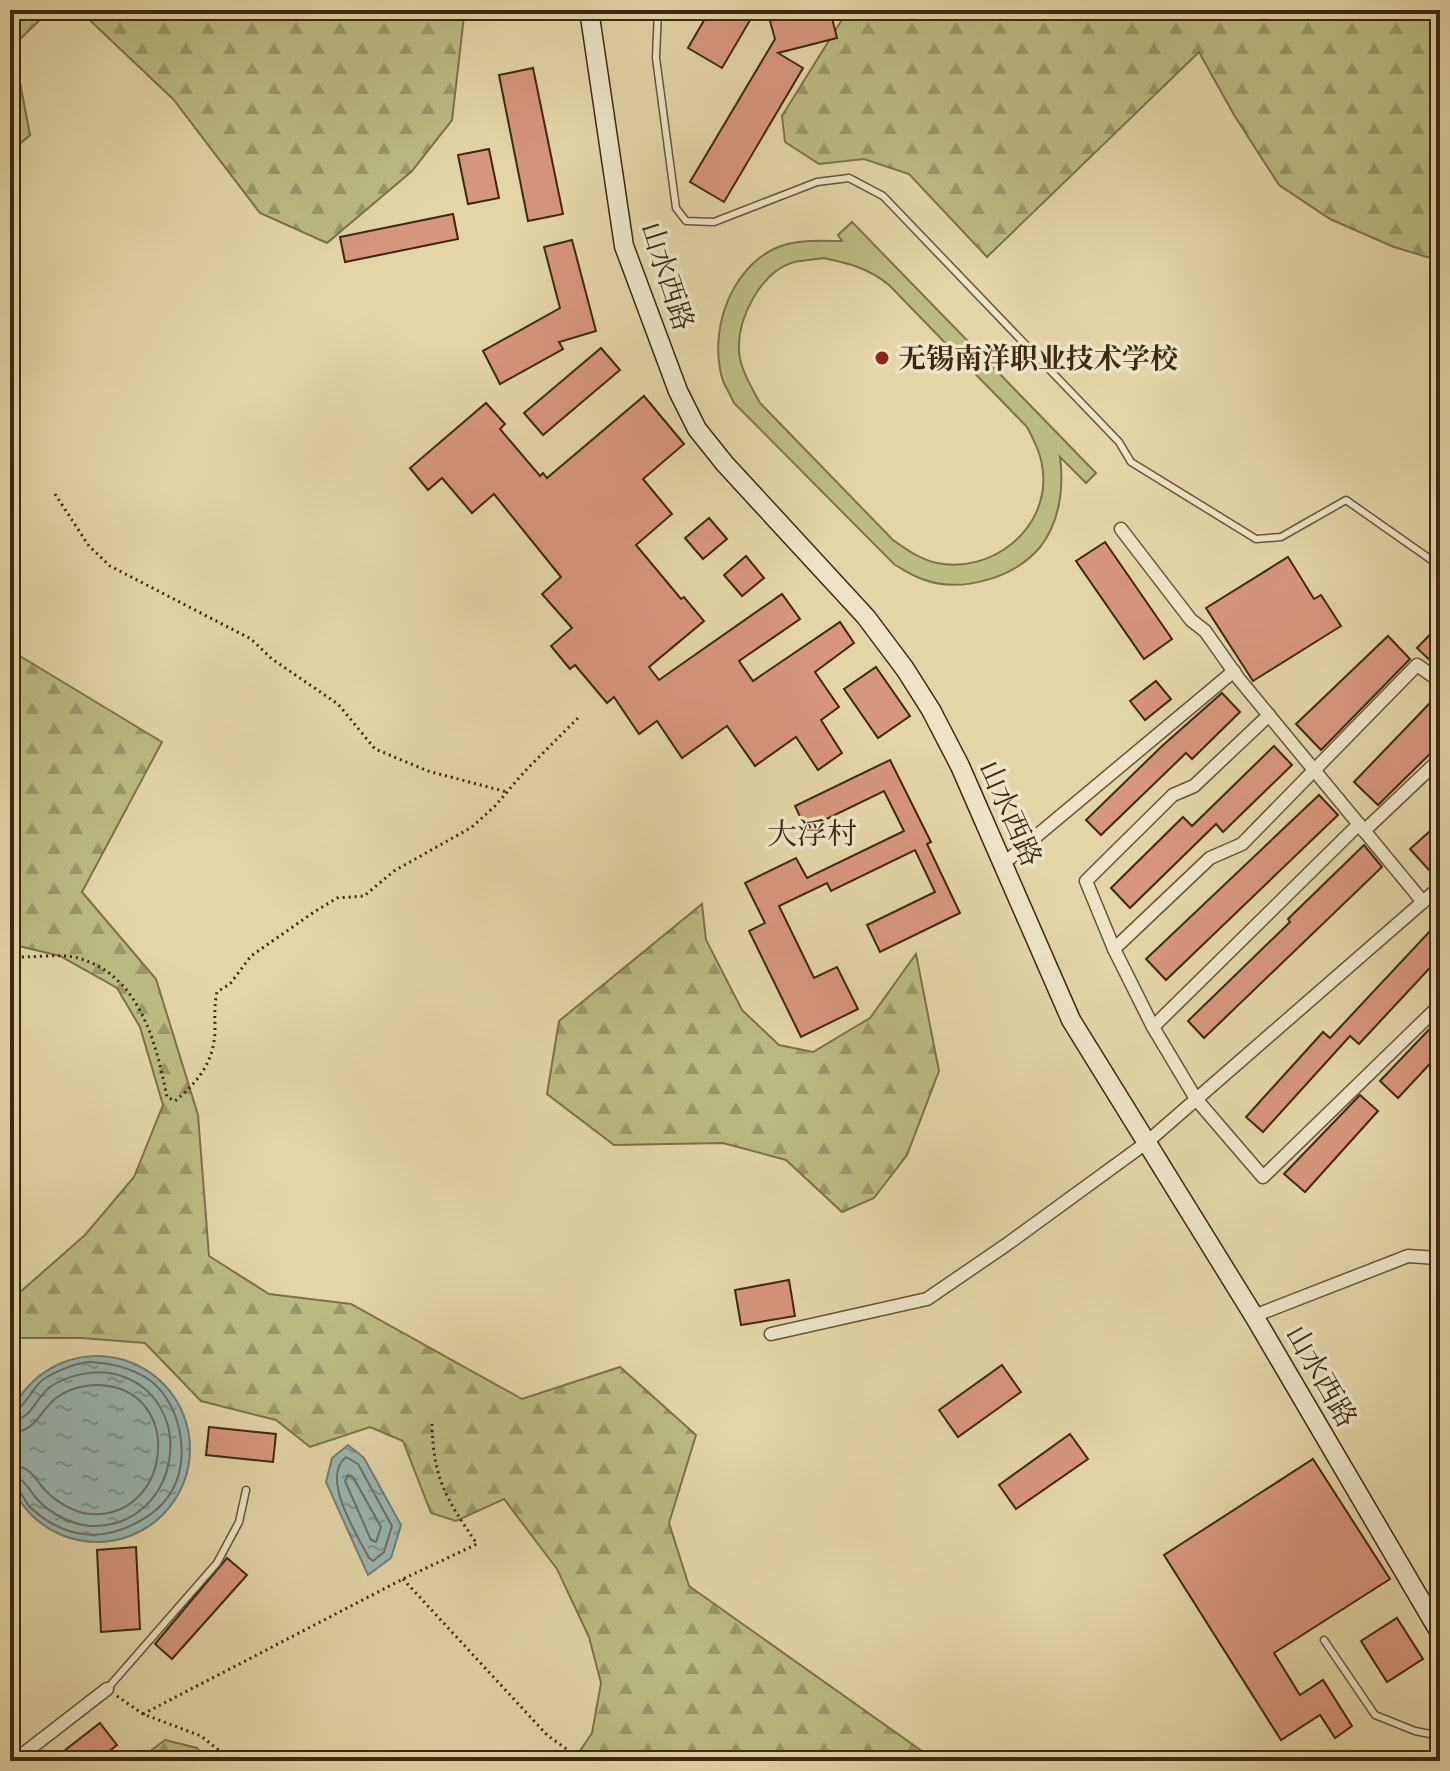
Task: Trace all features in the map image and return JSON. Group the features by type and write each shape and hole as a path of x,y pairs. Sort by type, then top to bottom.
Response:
{"street":[{"name":"山水西路","path":"589,10 624,246 678,391 697,429 725,464 866,617 931,710 960,766 1071,1020 1254,1316 1440,1633"},
{"path":"1121,529 1191,620 1205,631 1314,771 1423,902"},
{"path":"1114,949 1210,858 1242,844 1417,665 1440,681"},
{"path":"1003,864 1234,671"},
{"path":"1269,715 1194,786 1173,795 1086,881 1114,949 1153,1027 1196,1099 1263,1177 1440,1005"},
{"path":"1153,1027 1362,828 1440,759"},
{"path":"771,1334 927,1299 1146,1143 1440,887"},
{"path":"1254,1316 1408,1256 1437,1258 1440,1261"},
{"path":"14,1761 107,1689"}],"lane":[{"path":"658,10 656,58 676,208 686,221 714,222 817,182 849,178 883,196 1119,442 1131,462 1256,539 1281,537 1346,500 1440,566"},
{"path":"107,1689 217,1563 239,1522 246,1490"},
{"path":"1324,1640 1375,1715 1415,1731 1440,1736"}],"path":[{"path":"55,494 89,546 110,566 251,639 272,659 338,704 375,749 428,771 507,792"},
{"path":"10,957 75,956 100,966 124,987 140,1009 152,1032 167,1097 175,1101 209,1064 215,1033 217,992 230,984 251,956 337,898 364,896 394,871 472,827 578,718"},
{"path":"143,1714 477,1544 448,1501 433,1455 432,1424"},
{"path":"403,1579 547,1735 580,1761"},
{"path":"107,1689 143,1714 201,1736 232,1761"}],"green space":[{"path":"10,10 50,10 13,46 30,135 10,152"},
{"path":"79,10 461,10 464,16 452,120 412,171 327,243 260,213 173,99"},
{"path":"841,10 1440,10 1440,261 1394,247 1330,219 1279,185 1234,115 1199,52 987,257 909,174 864,159 819,164 785,142 782,116 843,18"},
{"path":"852,222 1096,473 1086,483 1060,457 1059,503 1053,526 1041,546 1017,567 970,584 937,583 912,575 895,565 734,403 724,384 718,343 726,305 735,287 746,271 776,248 800,242 842,241 838,235","holes":["823,258 865,270 889,285 1027,427 1041,461 1042,494 1036,513 1026,529 1012,544 996,554 977,562 957,565 937,563 909,551 893,540 760,403 740,358 739,338 746,312 760,287 780,269 791,263"]},
{"path":"10,650 162,742 82,892 156,979 198,1115 209,1256 269,1294 351,1304 522,1399 620,1367 696,1435 669,1523 689,1586 936,1761 573,1761 592,1733 601,1683 589,1637 557,1569 504,1499 456,1521 431,1513 403,1441 370,1427 310,1447 276,1420 201,1401 145,1343 82,1338 13,1338 10,1333 10,1301 85,1235 134,1177 163,1105 140,1027 117,988 60,956 10,944"},
{"path":"702,904 706,940 742,1010 779,1045 813,1052 870,1018 916,954 939,1071 907,1155 874,1198 842,1212 786,1160 723,1143 614,1145 547,1094 559,1021"},
{"path":"165,1740 197,1748 207,1761 137,1761"}],"water":[{"path":"97,1356 115,1357 133,1363 163,1383 183,1413 189,1431 189,1467 183,1485 163,1515 133,1535 115,1541 97,1542 79,1541 61,1535 31,1515 11,1485 5,1467 4,1449 5,1431 11,1413 31,1383 61,1363 79,1357"},
{"path":"348,1445 364,1458 401,1525 391,1558 368,1575 326,1482 332,1458"}],"building":[{"path":"710,10 756,10 722,68 688,48"},
{"path":"767,10 830,10 837,38 778,53 803,68 724,202 690,182 775,39"},
{"path":"533,68 563,214 528,221 499,75"},
{"path":"489,149 499,198 468,204 458,155"},
{"path":"453,214 458,239 345,262 340,237"},
{"path":"572,240 596,331 559,342 563,349 500,384 483,351 560,308 544,247"},
{"path":"601,348 620,370 543,435 524,413"},
{"path":"644,396 684,444 643,479 672,514 636,545 681,599 684,597 704,621 649,667 659,680 782,594 800,619 739,661 753,681 840,622 854,643 815,672 839,707 821,720 842,753 818,770 796,737 755,766 727,726 682,758 657,721 639,734 614,697 607,703 575,665 570,669 551,646 572,628 542,594 561,577 494,494 472,513 442,478 428,490 410,468 486,403 505,424 500,429 540,476 543,473 547,478"},
{"path":"709,518 727,539 703,559 685,538"},
{"path":"1105,542 1172,639 1144,659 1076,561"},
{"path":"746,556 764,578 742,596 724,575"},
{"path":"1288,557 1314,599 1321,595 1341,626 1253,681 1206,608"},
{"path":"1440,624 1440,670 1417,648"},
{"path":"1388,636 1410,659 1321,750 1296,724"},
{"path":"876,667 910,716 878,738 844,689"},
{"path":"1156,681 1171,699 1145,720 1130,701"},
{"path":"1222,693 1240,712 1192,759 1186,753 1101,835 1086,820"},
{"path":"1429,704 1440,714 1440,744 1378,805 1354,782"},
{"path":"1274,746 1292,765 1223,832 1216,824 1130,908 1111,888 1183,817 1192,826"},
{"path":"890,760 931,842 927,844 960,913 880,952 867,925 935,892 915,850 831,891 827,883 779,906 814,978 837,967 858,1009 801,1037 749,931 765,923 745,883 796,858 807,878 904,831 884,791 806,829 795,806"},
{"path":"1319,795 1338,815 1166,980 1146,959"},
{"path":"1440,822 1440,860 1429,870 1410,849"},
{"path":"1364,845 1382,867 1204,1038 1188,1021"},
{"path":"1431,930 1440,939 1440,957 1359,1044 1350,1036 1263,1132 1246,1117 1323,1032 1330,1038"},
{"path":"1440,1018 1440,1053 1398,1098 1380,1081"},
{"path":"1360,1095 1378,1111 1305,1192 1284,1174"},
{"path":"789,1280 795,1316 741,1325 735,1290"},
{"path":"1002,1365 1021,1392 958,1437 939,1410"},
{"path":"209,1427 276,1434 273,1462 206,1455"},
{"path":"1070,1434 1088,1459 1016,1509 999,1485"},
{"path":"1313,1459 1390,1579 1274,1653 1300,1695 1323,1680 1352,1726 1335,1738 1320,1715 1281,1740 1164,1555"},
{"path":"136,1547 140,1629 101,1632 97,1550"},
{"path":"227,1558 247,1575 172,1659 155,1644"},
{"path":"1397,1618 1423,1659 1387,1682 1361,1641"},
{"path":"100,1723 117,1745 97,1761 51,1761"}],"place":[{"name":"无锡南洋职业技术学校","path":"882,358"}],"district":[{"name":"大浮村","path":"812,834"}]}
